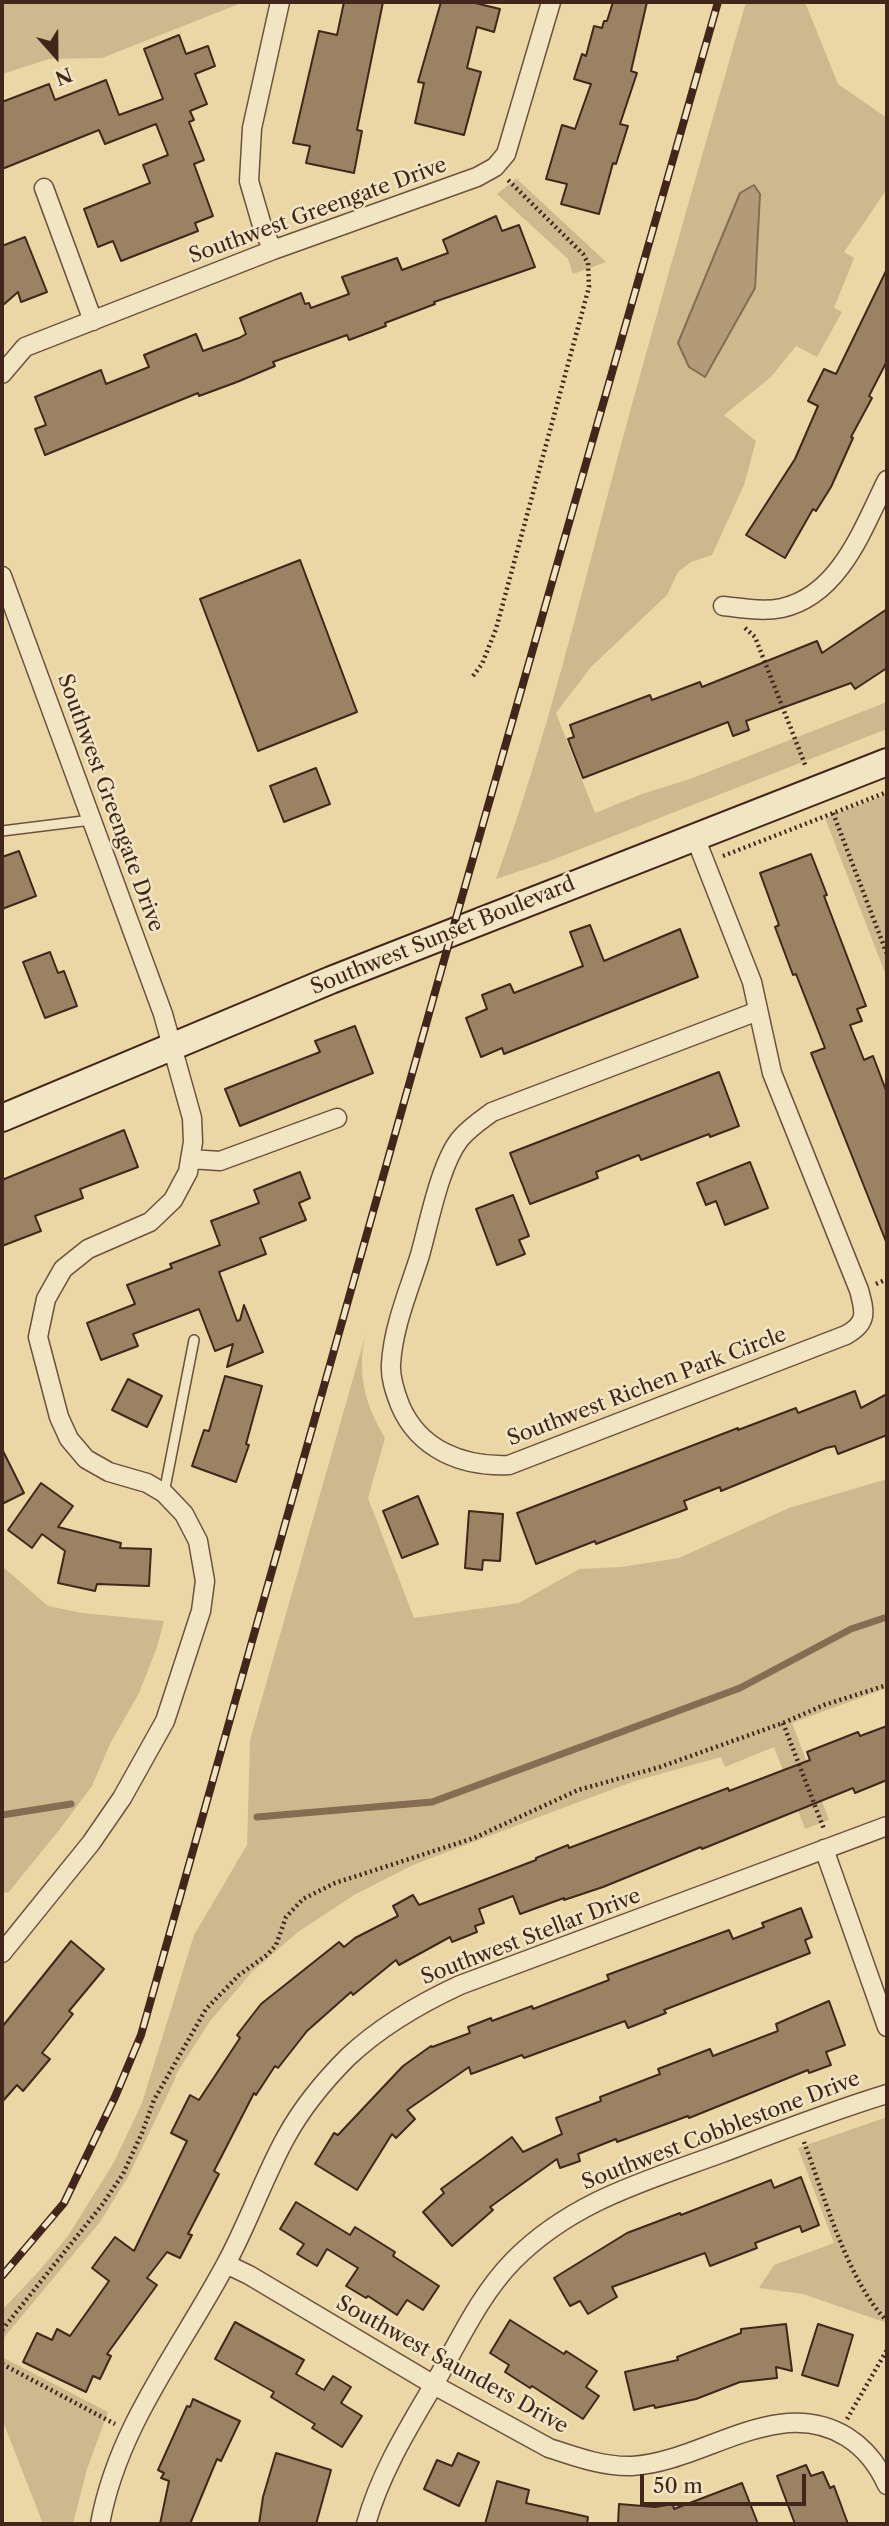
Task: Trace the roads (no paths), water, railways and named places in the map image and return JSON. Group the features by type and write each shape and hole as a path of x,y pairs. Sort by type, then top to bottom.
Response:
{"main road":[{"name":"Southwest Sunset Boulevard","path":"2,1118 343,975 887,762"}],"street":[{"path":"274,250 263,229 249,181 252,128 280,2"},
{"name":"Southwest Greengate Drive","path":"2,374 25,346 274,250 477,177 495,167 506,154 551,2"},
{"path":"44,188 93,321"},
{"path":"723,606 755,610 782,608 820,590 844,562 887,480"},
{"name":"Southwest Greengate Drive","path":"2,576 163,1014 192,1118 188,1172 173,1200 150,1222 88,1249 62,1269 46,1299 38,1337 58,1417 69,1439 86,1460 109,1472 147,1483 164,1493"},
{"path":"695,837 752,982 758,1011"},
{"name":"Southwest Richen Park Circle","path":"758,1011 772,1073 859,1290 864,1311 862,1322 846,1335 509,1465 484,1466 459,1461 434,1448 416,1432 403,1412 394,1389 390,1365 396,1334 444,1173 459,1140 492,1112 758,1011"},
{"path":"190,1158 220,1161 337,1118"},
{"path":"2,1953 91,1843 122,1798 165,1721 201,1611 205,1581 198,1541 184,1514 164,1493"},
{"name":"Southwest Stellar Drive","path":"100,2524 103,2505 129,2431 226,2264 286,2137 348,2057 403,2014 460,1985 887,1826"},
{"path":"827,1848 887,2027"},
{"name":"Southwest Cobblestone Drive","path":"366,2524 387,2469 434,2385 494,2284 526,2248 551,2228 591,2203 798,2124 887,2094"},
{"name":"Southwest Saunders Drive","path":"226,2264 434,2385 550,2448 611,2465 633,2466 680,2457 774,2424 809,2425 825,2427 856,2443 870,2455 887,2485"}],"lane":[{"path":"2,831 91,820"},
{"path":"164,1493 194,1340"}],"waterway":[{"path":"257,1817 432,1802 740,1688 851,1629 887,1617"},
{"path":"2,1815 71,1804"}],"railway":[{"path":"2,2276 64,2203 115,2097 141,2035 718,2"}]}
